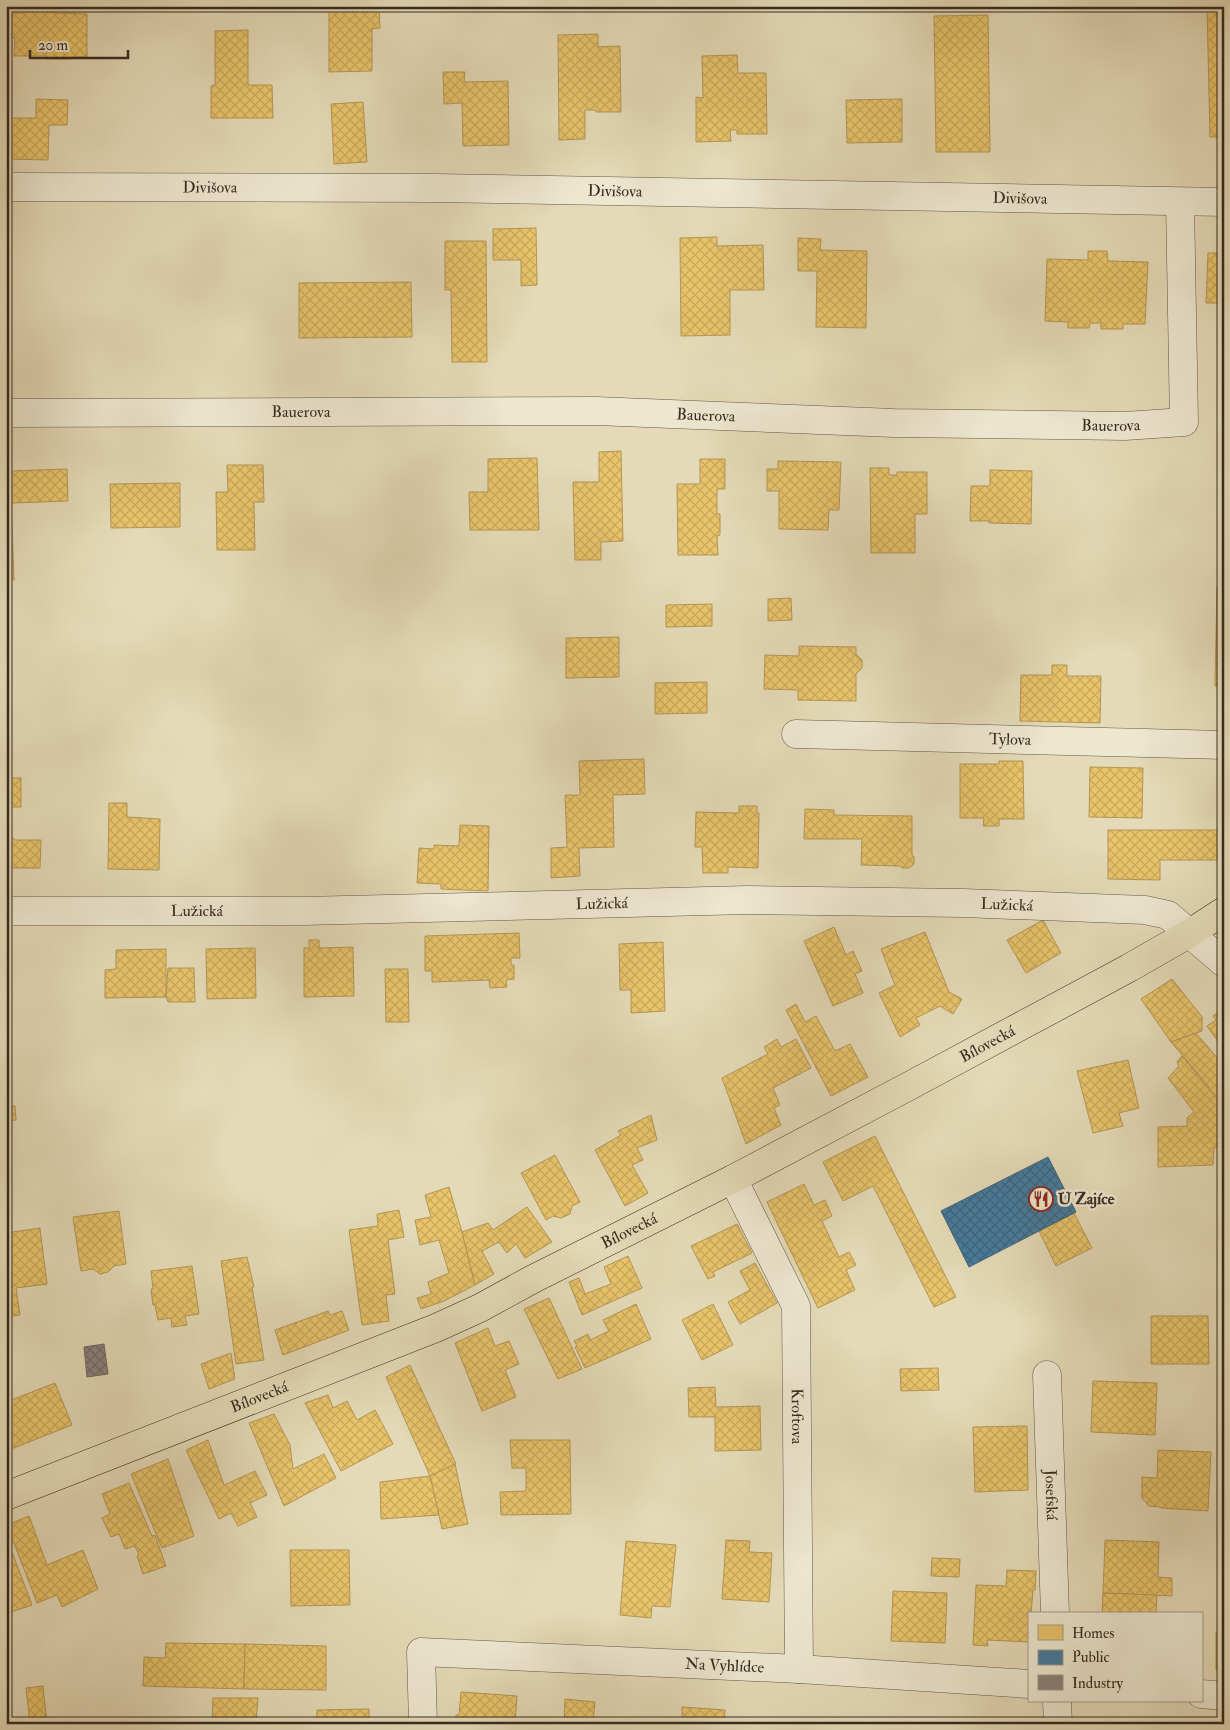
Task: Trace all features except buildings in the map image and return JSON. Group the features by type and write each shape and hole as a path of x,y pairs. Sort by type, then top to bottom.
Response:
{"main road":[{"name":"Bílovecká","path":"6,1496 436,1328 480,1308 533,1279 733,1179 1120,973 1224,911"}],"street":[{"name":"Divišova","path":"6,187 434,188 1224,202"},
{"name":"Bauerova","path":"6,413 596,411 894,423 1125,426 1184,422 1180,202"},
{"name":"Tylova","path":"796,734 1224,745"},
{"name":"Lužická","path":"6,911 303,911 748,900 964,903 1145,910 1168,915 1224,962"},
{"name":"Kroftova","path":"733,1179 796,1306 799,1669"},
{"name":"Josefská","path":"1047,1375 1054,1612"},
{"name":"Na Vyhlídce","path":"423,1724 421,1652 799,1669 1028,1684"},
{"path":"1202,1694 1224,1696"},
{"path":"1057,1702 1058,1724"}],"place":[{"name":"U Zajíce","path":"1041,1199"}]}
